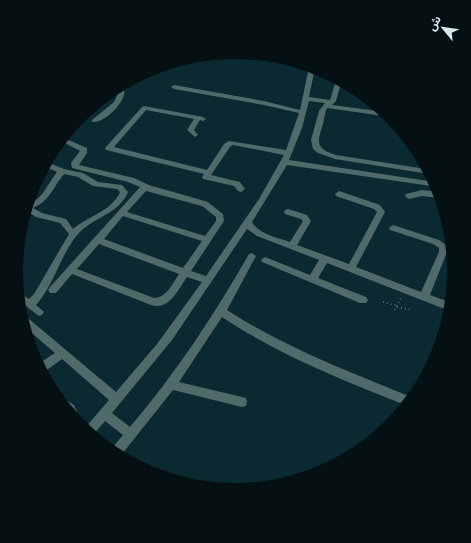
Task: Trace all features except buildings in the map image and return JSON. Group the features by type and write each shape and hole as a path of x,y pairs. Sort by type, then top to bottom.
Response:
{"street":[{"path":"92,428 162,345 208,281 248,221 286,158 306,99 311,73"},
{"path":"337,85 314,140 317,148 321,152 335,157 423,171"},
{"path":"174,87 264,103 302,112"},
{"path":"94,122 116,104 122,96 122,92"},
{"path":"306,99 377,113"},
{"path":"196,134 190,129 201,119 144,108 109,148 237,184 241,188"},
{"path":"67,142 84,150 84,153 75,163 75,166 130,180 146,187 205,204 220,216 220,221 186,272 166,300 158,303 71,270"},
{"path":"207,176 227,146 232,143 318,166 429,184"},
{"path":"30,305 44,290 67,242 73,234 87,222 115,206 122,198 124,192 119,188 101,185 80,175 62,171 51,166"},
{"path":"33,206 47,196 52,184 62,171"},
{"path":"53,290 146,187"},
{"path":"409,196 422,193 434,194"},
{"path":"339,194 377,207 381,212 351,268"},
{"path":"32,211 35,214 63,221 73,234"},
{"path":"288,212 304,217 307,220 292,246"},
{"path":"122,213 207,240"},
{"path":"248,221 251,228 260,234 445,305"},
{"path":"393,228 436,242 443,246 443,252 424,297"},
{"path":"236,237 248,234 260,234"},
{"path":"98,240 208,281"},
{"path":"119,449 170,385 222,312 252,256"},
{"path":"312,280 325,258"},
{"path":"265,260 363,300"},
{"path":"25,301 38,312"},
{"path":"222,312 260,337 286,350 405,400"},
{"path":"30,325 117,400"},
{"path":"45,365 63,353"},
{"path":"170,385 242,402"},
{"path":"105,414 131,435"}],"path":[{"path":"395,310 405,289"},
{"path":"383,302 412,310"}]}
